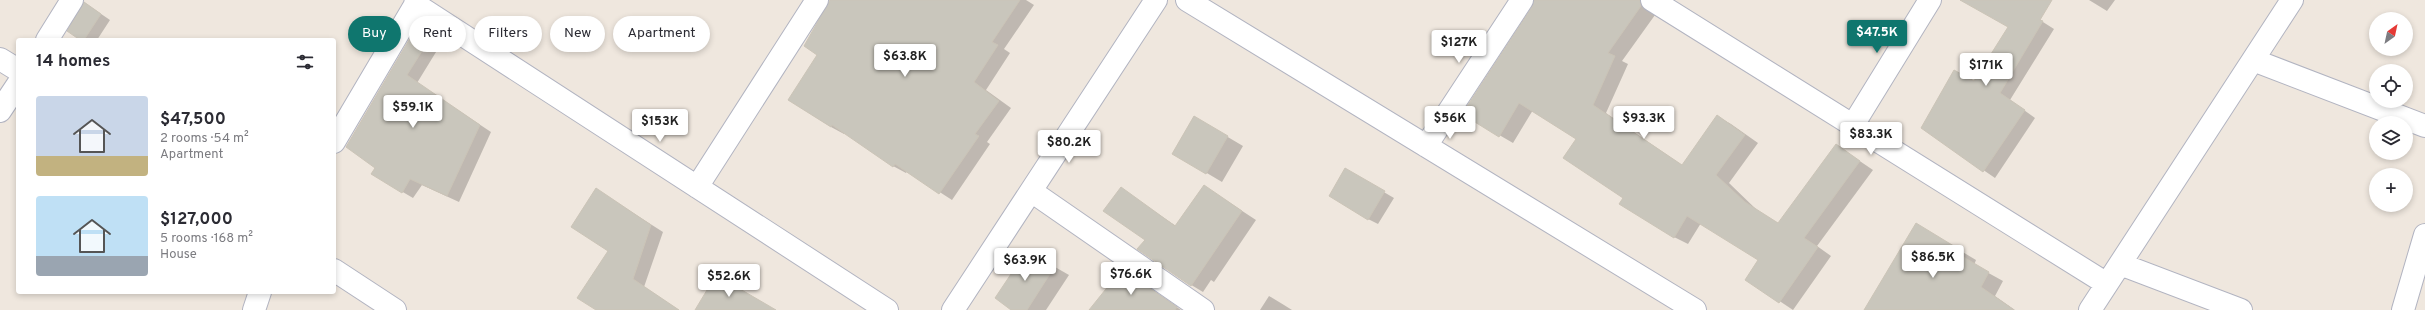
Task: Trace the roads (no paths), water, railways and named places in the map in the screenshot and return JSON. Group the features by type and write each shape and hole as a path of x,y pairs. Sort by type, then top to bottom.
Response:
{"street":[{"path":"47,38 72,0"},
{"path":"697,187 817,0"},
{"path":"953,310 1156,0"},
{"path":"1187,0 1695,310"},
{"path":"1426,146 1522,0"},
{"path":"1652,0 2107,284"},
{"path":"1853,126 1930,0"},
{"path":"2090,310 2292,0"},
{"path":"336,139 417,2 697,187 887,310"},
{"path":"0,58 16,69"},
{"path":"2253,60 2425,126"},
{"path":"0,111 16,87"},
{"path":"1031,191 1203,310"},
{"path":"2403,310 2425,235"},
{"path":"2120,264 2241,310"},
{"path":"336,271 395,310"},
{"path":"254,310 259,294"}]}
